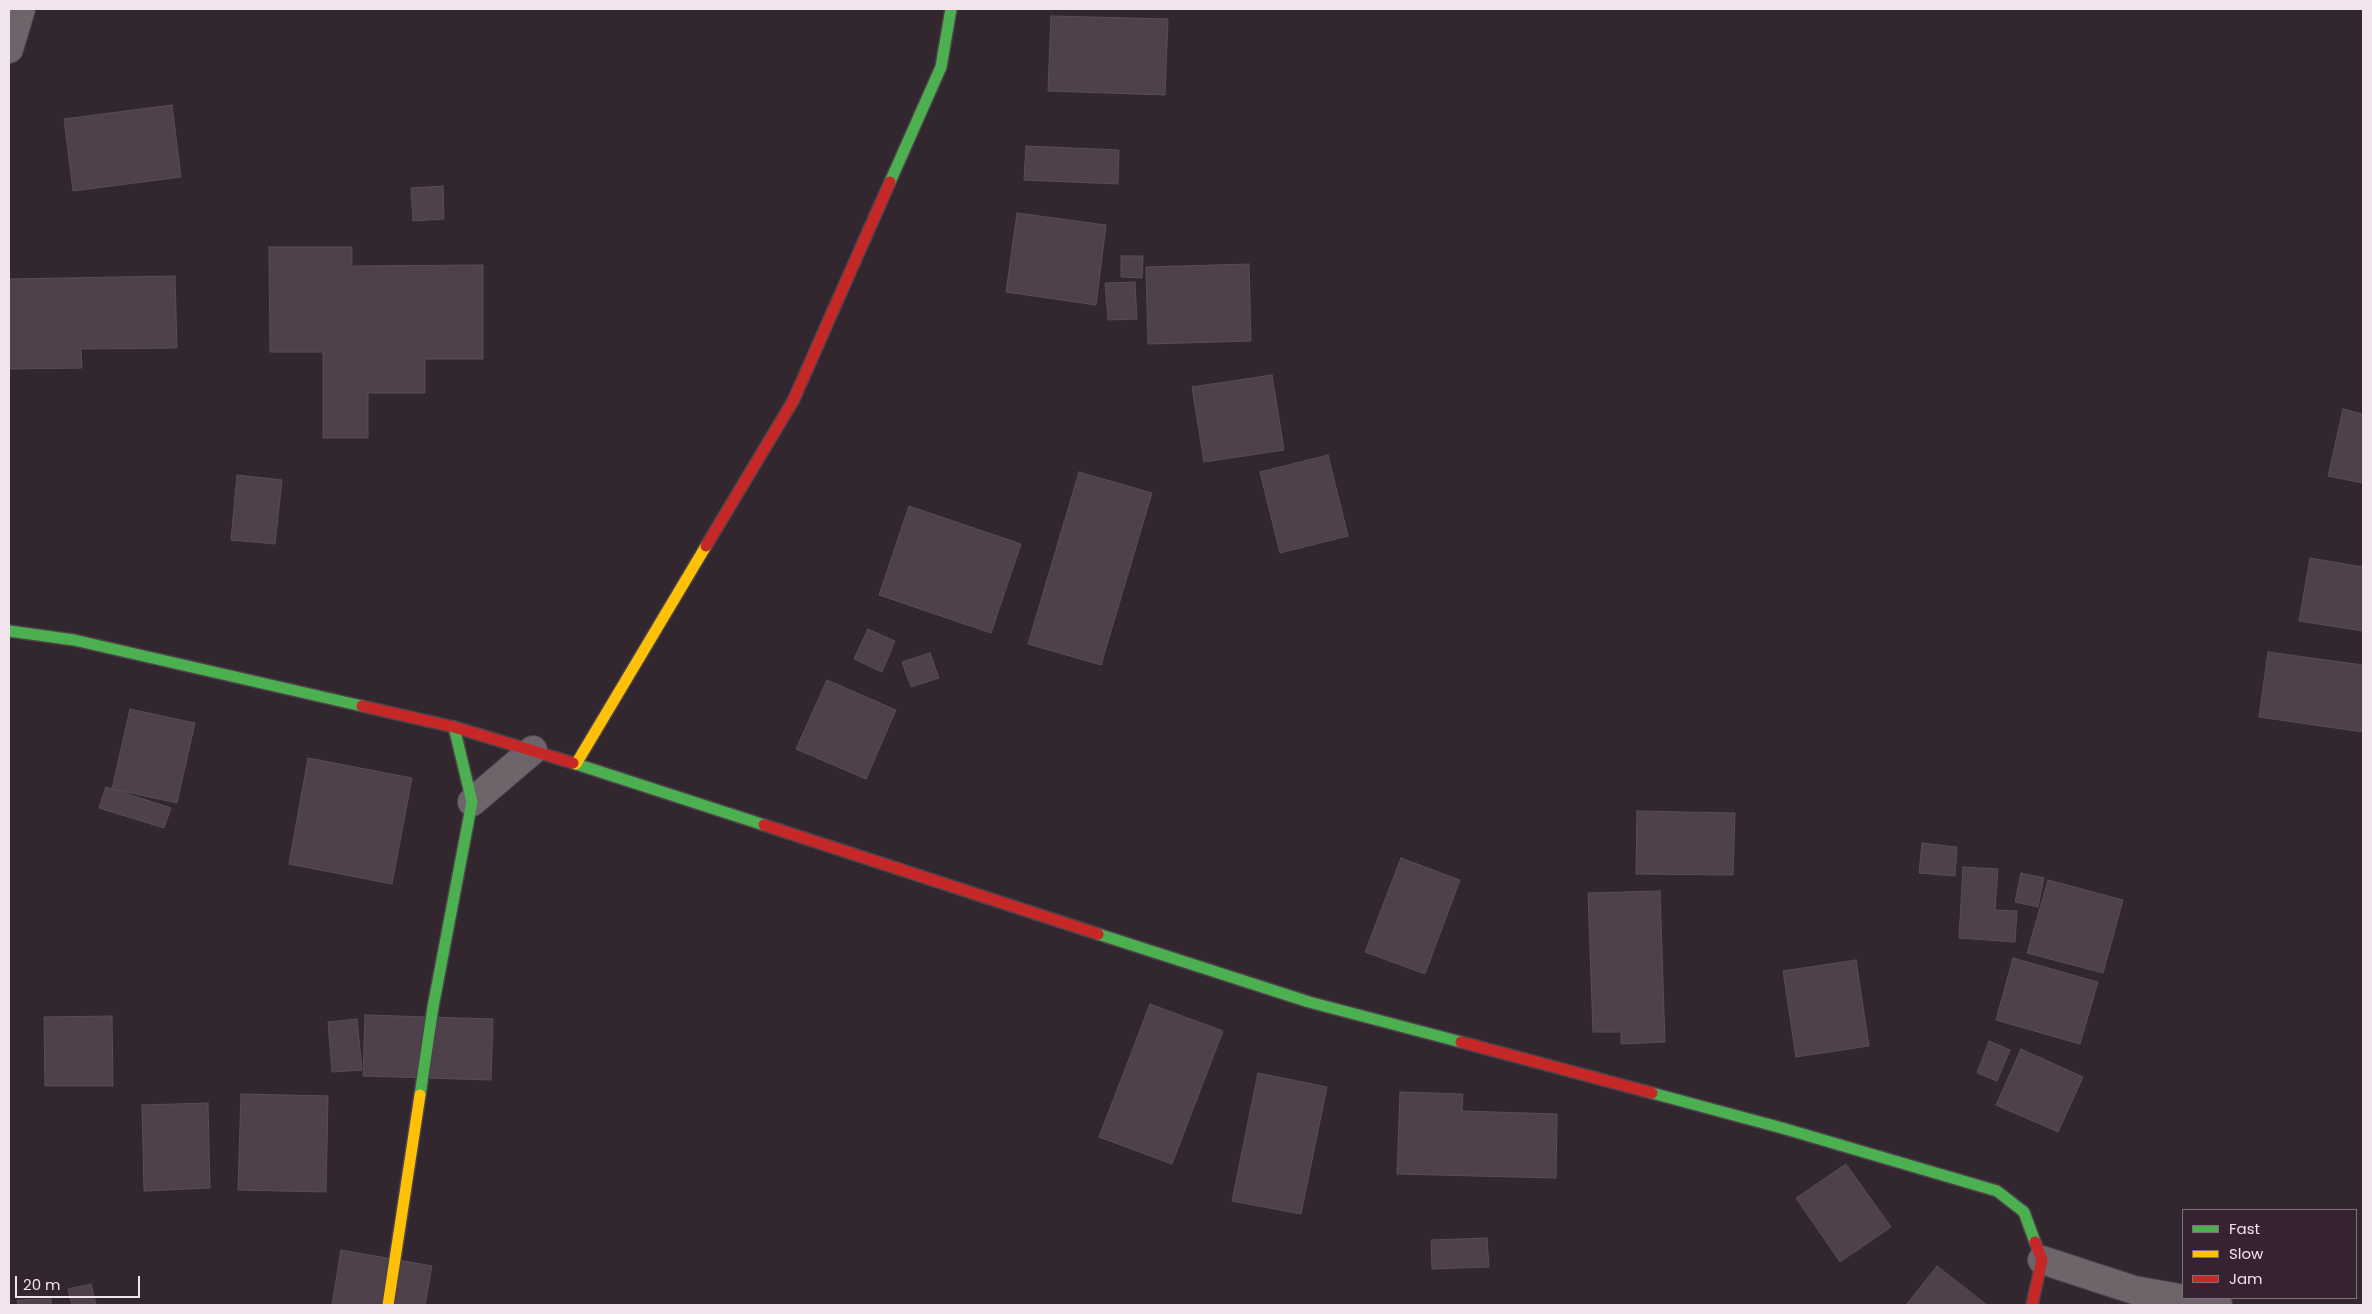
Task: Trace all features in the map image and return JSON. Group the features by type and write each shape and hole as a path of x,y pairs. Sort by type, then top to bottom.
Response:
{"street":[{"path":"9,49 21,9"},
{"path":"576,764 793,401 941,67 951,9"},
{"path":"9,631 74,640 454,727 533,750 1309,1002 1782,1128 1997,1191 2024,1212 2042,1260 2032,1305"},
{"path":"388,1305 433,1007 472,802 454,727"},
{"path":"472,802 533,750"},
{"path":"2042,1260 2134,1290 2182,1299"},
{"path":"2184,1299 2218,1305"}],"building":[{"path":"1051,16 1168,19 1165,95 1048,91"},
{"path":"172,105 181,177 73,191 64,119"},
{"path":"1026,146 1119,150 1118,184 1024,180"},
{"path":"443,186 444,219 413,221 411,188"},
{"path":"1017,213 1106,225 1096,305 1006,292"},
{"path":"269,247 352,247 352,266 483,265 483,359 425,359 425,393 368,393 368,438 323,438 323,352 270,352"},
{"path":"1121,256 1143,256 1142,278 1121,277"},
{"path":"1249,264 1251,341 1148,344 1146,267"},
{"path":"175,276 177,348 81,349 82,368 9,369 9,279"},
{"path":"1135,282 1137,319 1108,320 1105,283"},
{"path":"1272,375 1284,450 1204,462 1192,387"},
{"path":"2343,409 2363,414 2363,483 2328,476"},
{"path":"1328,455 1348,536 1280,553 1260,472"},
{"path":"1079,472 1152,493 1101,665 1028,644"},
{"path":"237,475 282,480 275,544 231,540"},
{"path":"909,506 1021,544 991,633 879,595"},
{"path":"2310,558 2363,567 2363,631 2299,621"},
{"path":"868,629 895,641 882,672 854,659"},
{"path":"2268,652 2363,665 2363,732 2259,717"},
{"path":"930,653 939,678 911,687 902,662"},
{"path":"827,680 896,710 866,779 796,749"},
{"path":"130,709 195,723 177,803 112,789"},
{"path":"308,758 412,778 392,884 289,864"},
{"path":"106,787 171,808 164,828 99,808"},
{"path":"1637,811 1735,813 1733,875 1636,874"},
{"path":"1922,843 1957,847 1955,876 1919,873"},
{"path":"1401,858 1460,880 1425,974 1365,952"},
{"path":"1963,867 1998,869 1995,910 2017,911 2015,942 1959,938"},
{"path":"2021,873 2044,878 2038,907 2015,902"},
{"path":"2048,880 2123,900 2103,973 2027,953"},
{"path":"1660,891 1665,1042 1621,1044 1621,1032 1593,1032 1588,893"},
{"path":"2013,958 2098,982 2080,1044 1996,1020"},
{"path":"1856,960 1869,1046 1796,1057 1783,971"},
{"path":"1150,1004 1223,1031 1172,1164 1099,1137"},
{"path":"365,1015 493,1019 491,1080 363,1076"},
{"path":"112,1016 113,1086 45,1086 44,1017"},
{"path":"357,1019 362,1070 332,1072 328,1022"},
{"path":"1989,1041 2010,1050 1997,1081 1977,1073"},
{"path":"2021,1049 2083,1077 2058,1132 1996,1105"},
{"path":"1258,1073 1327,1087 1301,1214 1232,1201"},
{"path":"1400,1092 1463,1094 1462,1111 1557,1114 1556,1178 1397,1174"},
{"path":"241,1094 328,1096 326,1192 238,1190"},
{"path":"208,1103 210,1188 144,1191 142,1105"},
{"path":"1846,1164 1891,1227 1840,1262 1796,1198"},
{"path":"1487,1238 1489,1267 1432,1269 1431,1240"},
{"path":"341,1250 432,1266 425,1305 332,1305"},
{"path":"1937,1266 1987,1305 1906,1305"},
{"path":"91,1284 96,1305 72,1305 68,1289"},
{"path":"51,1299 51,1305 18,1305 17,1300"}],"traffic: fast":[{"path":"890,182 941,67 951,9"},
{"path":"9,631 74,640 362,706"},
{"path":"420,1095 433,1007 472,802 454,727"},
{"path":"573,763 764,825"},
{"path":"1098,934 1309,1002 1461,1042"},
{"path":"1652,1093 1782,1128 1997,1191 2024,1212 2035,1242"}],"traffic: slow":[{"path":"576,764 706,546"},
{"path":"388,1305 420,1095"}],"traffic: jam":[{"path":"706,546 793,401 890,182"},
{"path":"362,706 454,727 573,763"},
{"path":"764,825 1098,934"},
{"path":"1461,1042 1652,1093"},
{"path":"2032,1305 2042,1260 2035,1242"}]}
